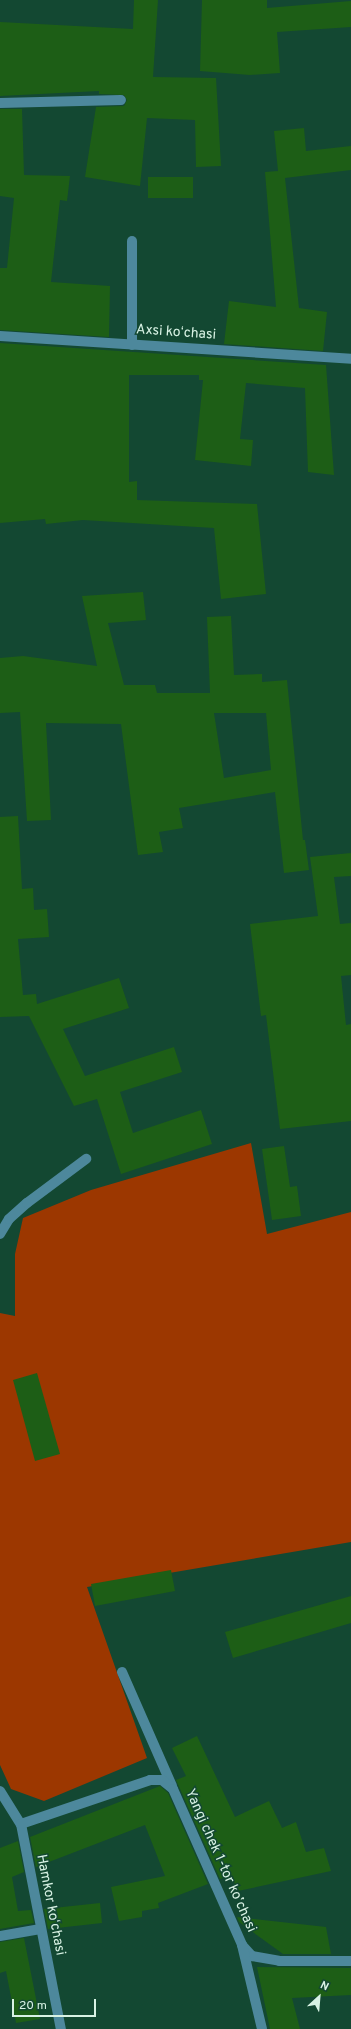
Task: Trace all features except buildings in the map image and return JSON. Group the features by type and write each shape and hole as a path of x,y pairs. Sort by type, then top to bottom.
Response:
{"street":[{"path":"0,103 121,100"},
{"path":"132,241 132,345"},
{"name":"Axsi koʻchasi","path":"0,336 351,358"},
{"path":"0,1234 9,1219 27,1203 86,1159"},
{"path":"122,1672 173,1789"},
{"name":"Yangi chek 1-tor koʼchasi","path":"21,1824 150,1780 162,1780 173,1789 242,1946 252,1956 279,1961 351,1961"},
{"name":"Hamkor koʻchasi","path":"0,1791 21,1824 40,1929 61,2029"},
{"path":"0,1936 40,1929"},
{"path":"242,1946 262,2029"}],"shaded area":[{"path":"251,1143 267,1234 351,1212 351,1542 87,1587 147,1758 44,1801 11,1789 0,1765 0,1313 15,1316 15,1254 23,1218 91,1190"}]}
